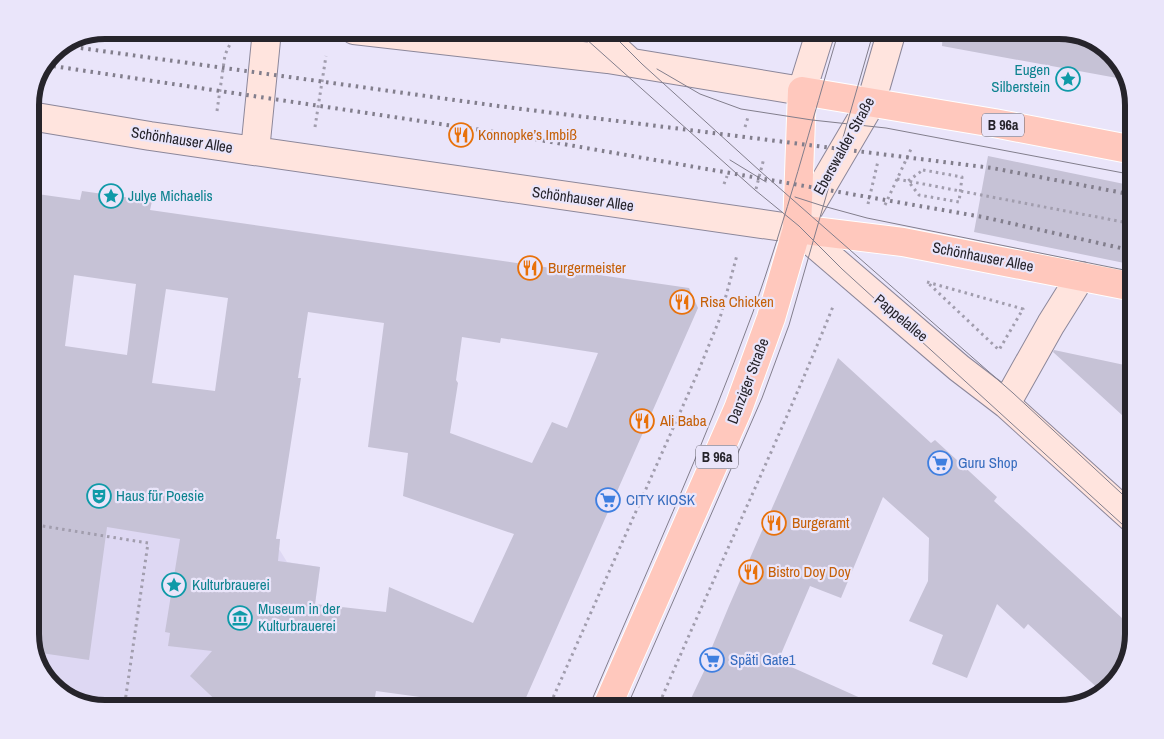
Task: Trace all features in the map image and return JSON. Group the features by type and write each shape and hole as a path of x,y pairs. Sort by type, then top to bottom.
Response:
{"main road":[{"path":"255,151 266,39"},
{"path":"432,39 630,62 802,91 818,39"},
{"path":"604,39 630,62"},
{"name":"Eberswalder Straße","path":"797,229 881,104 891,39"},
{"name":"B 96a","path":"802,91 994,123 1125,148"},
{"name":"Danziger Straße","path":"610,700 748,383 766,334 797,229 802,91"},
{"name":"Schönhauser Allee","path":"39,118 150,136 746,222 903,242 1125,285"},
{"name":"Pappelallee","path":"797,229 959,368 1006,404 1125,512"},
{"path":"1006,404 1051,324 1081,276"}],"path":[{"path":"314,132 326,56"},
{"path":"860,236 881,104"},
{"path":"744,127 748,117"},
{"path":"884,207 912,147"},
{"path":"552,700 702,363 720,318 765,152"},
{"path":"923,170 962,177 959,202 920,195 908,181 923,170"},
{"path":"897,179 1125,222"},
{"path":"961,189 979,192"},
{"path":"661,700 703,601 784,424 847,272"},
{"path":"927,282 944,287 1023,309 999,350 927,282"},
{"path":"39,525 148,543 125,700"}],"shaded area":[{"name":"Kulturbrauerei","path":"39,459 234,533 280,539 279,549 287,562 320,567 310,643 295,700 105,700 84,697 68,689 58,681 48,667 41,651 39,638"}],"building":[{"path":"942,39 1072,40 1096,50 1106,58 1119,78 942,46"},
{"path":"988,156 1125,184 1125,263 974,232"},
{"path":"82,191 152,201 150,210 689,288 698,308 525,700 442,700 376,691 374,700 215,700 190,676 212,651 168,646 170,633 165,632 180,539 107,527 89,660 42,653 39,638 39,194 80,200","holes":["74,275 136,284 127,355 65,346","166,289 228,298 215,391 152,383","308,312 384,323 368,447 408,453 403,496 514,534 473,623 389,587 386,612 315,604 320,567 278,561 280,539 276,539 301,378 298,378","462,337 500,343 501,338 598,353 567,428 552,422 532,463 450,433 458,383 456,380"]},
{"path":"1054,350 1125,365 1125,418 1053,352"},
{"path":"838,358 931,443 935,440 970,472 997,497 994,501 1125,621 1125,643 1114,671 1097,688 1028,624 1024,629 997,604 967,678 932,664 943,635 909,621 928,581 929,538 883,497 841,598 810,586 778,661 865,700 690,700 707,665 705,664"}],"tram line":[{"path":"586,39 755,190 799,226 842,269 1125,527"},
{"path":"617,39 760,171 1013,393 1125,497"},
{"path":"592,700 694,462 753,312 787,207 836,39"},
{"path":"630,700 762,398 789,325 871,39"},
{"path":"657,69 700,94 741,109 812,120 886,128 1125,173"},
{"path":"730,160 766,182"},
{"path":"795,197 867,218 1125,270"}],"railway":[{"path":"74,47 498,106 992,168 1125,193"},
{"path":"52,66 494,132 983,217 1125,249"}],"place":[{"name":"Eugen Silberstein","path":"1068,79"},
{"name":"Konnopke’s Imbiß","path":"461,135"},
{"name":"Julye Michaelis","path":"111,196"},
{"name":"Burgermeister","path":"530,268"},
{"name":"Risa Chicken","path":"682,302"},
{"name":"Ali Baba","path":"642,421"},
{"name":"Guru Shop","path":"940,463"},
{"name":"Haus für Poesie","path":"99,496"},
{"name":"CITY KIOSK","path":"608,500"},
{"name":"Burgeramt","path":"774,523"},
{"name":"Bistro Doy Doy","path":"751,572"},
{"name":"Kulturbrauerei","path":"174,585"},
{"name":"Museum in der Kulturbrauerei","path":"240,618"},
{"name":"Späti Gate1","path":"712,660"}]}
